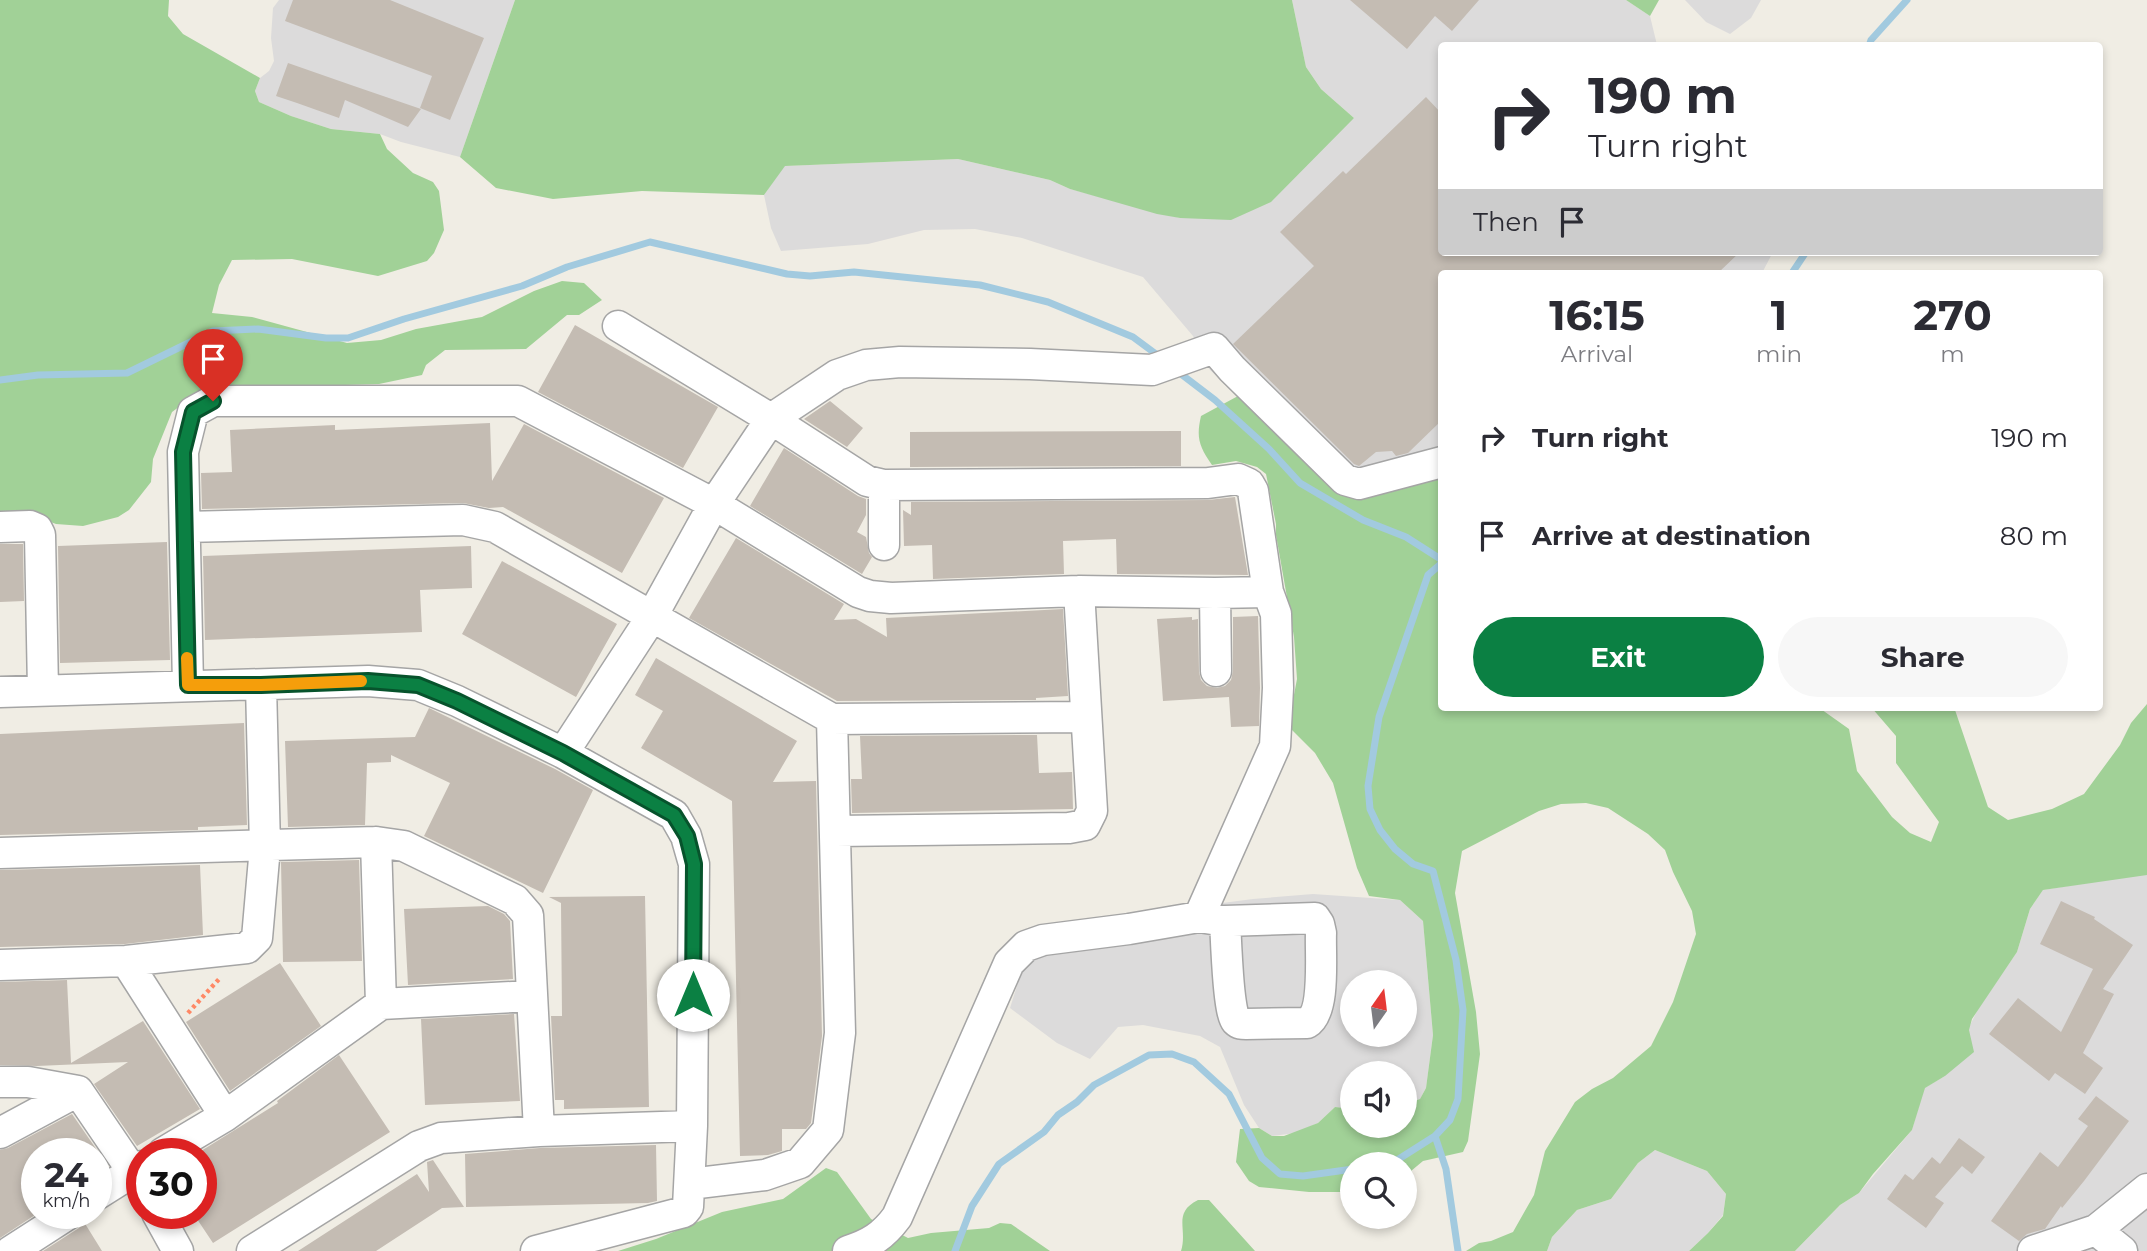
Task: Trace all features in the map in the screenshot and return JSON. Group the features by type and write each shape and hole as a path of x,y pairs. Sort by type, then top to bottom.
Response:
{"street":[{"path":"618,326 867,481 884,485 1208,484 1238,479 1249,484 1253,491 1268,592 1276,614 1278,688 1275,746 1212,919 1234,1019 1246,1024 1307,1023 1313,1019 1319,1006 1321,933 1315,918 1212,919 1043,940 1026,946 1009,964 897,1217 885,1233 867,1245 848,1251"},
{"path":"563,753 651,618 715,504 771,419 836,375 866,365 900,362 974,363 1152,370 1214,348 1247,385 1345,480 1359,484 1438,463"},
{"path":"188,685 183,452 193,412 213,401 518,401 715,504 858,592 870,596 891,598 1079,591 1268,592"},
{"path":"884,485 884,545"},
{"path":"185,527 463,520 482,522 832,719 1086,717"},
{"path":"0,527 30,526 37,529 40,536 43,690"},
{"path":"835,831 1069,828 1085,825 1092,811 1079,591"},
{"path":"1215,593 1216,671"},
{"path":"0,692 368,681 418,685 563,753 674,815 687,836 694,864 692,1126 688,1207 684,1212 536,1251"},
{"path":"0,965 126,961 247,948 257,938 265,847 261,685"},
{"path":"690,1184 765,1175 800,1163 828,1130 840,1033 832,719"},
{"path":"376,842 381,1004"},
{"path":"0,853 376,842 404,846 424,854 516,901 528,915 539,1131"},
{"path":"126,961 225,1116"},
{"path":"188,1138 225,1116 381,1004 531,996"},
{"path":"0,1082 28,1082 78,1091 126,1156"},
{"path":"0,1133 78,1091"},
{"path":"252,1251 419,1146 441,1138 539,1131 692,1126"},
{"path":"2033,1251 2096,1230 2147,1189"},
{"path":"11,1251 45,1229"},
{"path":"166,1229 178,1251"},
{"path":"2096,1230 2122,1251"}],"path":[{"path":"172,1032 247,948"}],"shaded area":[{"path":"279,0 515,0 460,157 380,134 331,129 259,102 255,91 260,78 269,71 274,61 271,38 273,8"},
{"path":"1292,0 1626,0 1650,16 1656,42 1438,42 1438,256 1771,256 1764,270 1438,270 1438,452 1343,494 1210,370 1193,336 1143,277 1022,238 975,229 924,230 868,244 781,251 771,228 764,195 784,166 958,159 1050,180 1070,189 1180,218 1354,118 1321,89 1306,67"},
{"path":"1685,0 1761,0 1751,18 1730,34 1706,22"},
{"path":"2147,875 2147,1251 1795,1251 1840,1205 1859,1193 1912,1130 1924,1088 1945,1076 1978,1009 2017,952 2030,909 2043,890"},
{"path":"1313,894 1400,900 1423,921 1433,1035 1426,1088 1417,1100 1417,1061 1340,1061 1340,1108 1335,1107 1318,1123 1296,1133 1272,1136 1259,1128 1244,1105 1220,1047 1200,1036 1143,1025 1118,1027 1090,1059 1057,1043 1010,1008 1022,970 1047,926 1253,899"},
{"path":"1655,1150 1707,1171 1726,1194 1723,1215 1689,1251 1547,1251 1552,1237 1577,1210 1611,1199 1638,1163"}],"green space":[{"path":"0,0 169,0 168,16 183,34 260,78 255,91 259,102 331,129 380,134 387,149 413,173 433,182 439,191 444,230 434,253 427,261 378,276 292,259 232,260 219,285 212,313 252,317 347,343 381,340 416,329 482,317 534,291 562,281 584,283 602,300 579,315 567,315 526,349 445,350 426,365 422,375 379,384 279,387 235,385 191,398 172,412 153,459 151,482 129,510 118,517 83,526 56,524 32,515 0,514"},
{"path":"515,0 1292,0 1306,67 1321,89 1354,118 1271,202 1231,220 1180,218 1157,214 1070,189 1050,180 958,159 785,166 764,195 642,191 553,199 496,188 460,157"},
{"path":"1626,0 1659,0 1650,16"},
{"path":"1238,396 1343,494 1438,452 1438,711 1824,711 1849,729 1857,771 1892,817 1910,833 1931,842 1939,822 1896,763 1896,736 1874,711 1955,711 1988,807 2008,820 2052,809 2084,794 2120,745 2131,723 2147,704 2147,875 2043,890 2030,909 2017,952 1972,1019 1969,1030 1974,1052 1945,1076 1925,1088 1912,1130 1859,1193 1840,1205 1795,1251 1689,1251 1723,1216 1726,1194 1707,1171 1655,1150 1638,1163 1611,1199 1577,1210 1552,1237 1547,1251 1466,1251 1479,1243 1513,1232 1534,1195 1545,1151 1575,1102 1613,1078 1651,1046 1673,1002 1696,934 1692,911 1665,850 1648,834 1608,808 1586,803 1561,804 1539,811 1462,851 1455,893 1476,1012 1480,1054 1468,1141 1463,1152 1423,1161 1417,1166 1417,1152 1340,1152 1340,1192 1259,1187 1249,1181 1236,1162 1240,1129 1259,1128 1272,1136 1284,1136 1318,1123 1335,1107 1340,1108 1340,1138 1417,1138 1417,1100 1426,1088 1433,1035 1423,921 1400,900 1369,896 1357,868 1333,783 1315,753 1288,726 1297,679 1294,637 1266,474 1257,467 1236,461 1212,465 1200,442 1201,416"},
{"path":"826,1168 837,1172 871,1219 908,1238 931,1233 989,1228 1000,1223 1011,1224 1050,1251 618,1251 656,1239 722,1212 783,1199"},
{"path":"1198,1200 1209,1200 1255,1251 1181,1251 1185,1210"}],"building":[{"path":"293,0 390,0 484,38 450,120 420,108 432,76 285,21"},
{"path":"1350,0 1479,0 1452,31 1435,16 1407,49"},
{"path":"288,63 421,109 408,127 345,100 339,118 276,96"},
{"path":"1426,97 1438,110 1438,256 1736,256 1721,270 1438,270 1438,424 1408,453 1396,456 1392,451 1376,452 1359,466 1233,344 1314,266 1280,232 1343,171 1346,174"},
{"path":"575,325 718,407 683,468 538,392"},
{"path":"830,401 863,428 847,447 804,419"},
{"path":"490,423 492,481 524,424 664,498 622,573 503,507 489,508 463,503 202,509 201,473 232,472 230,430 335,425 335,430"},
{"path":"1181,431 1181,466 910,467 910,432"},
{"path":"784,448 866,499 866,515 857,532 866,537 872,557 862,574 750,506"},
{"path":"1235,497 1248,575 1117,574 1116,539 1063,541 1064,574 933,579 932,545 904,546 903,510 911,515 911,502 1208,500"},
{"path":"736,538 844,604 834,620 856,619 887,637 886,618 1063,609 1068,696 1036,700 837,701 689,618"},
{"path":"167,542 170,660 60,663 58,546"},
{"path":"0,544 23,544 24,601 0,602"},
{"path":"471,546 472,588 420,590 422,632 205,640 203,556"},
{"path":"502,561 617,624 576,697 462,634"},
{"path":"1258,616 1259,726 1231,727 1229,697 1163,701 1157,619 1198,619 1201,680 1207,686 1217,688 1225,686 1231,680 1233,617"},
{"path":"656,658 797,741 773,782 816,781 822,1036 811,1123 806,1129 782,1129 782,1151 768,1155 740,1156 732,801 641,748 663,711 635,695"},
{"path":"429,708 593,790 543,893 424,836 450,783 391,755 391,762 367,763 365,825 288,827 285,741 415,737"},
{"path":"244,723 247,825 198,827 198,830 0,835 0,734"},
{"path":"1037,735 1039,773 1072,772 1073,809 852,813 851,779 862,779 860,736"},
{"path":"359,860 362,961 283,962 281,862"},
{"path":"200,865 203,935 125,944 0,947 0,870"},
{"path":"645,896 649,1107 564,1109 564,1100 555,1100 551,1016 562,1016 561,903 549,897"},
{"path":"2061,901 2095,917 2094,919 2133,945 2103,989 2114,994 2083,1053 2103,1068 2085,1094 2055,1073 2049,1081 1989,1034 2018,998 2061,1032 2093,969 2040,944"},
{"path":"488,906 504,914 510,921 513,979 408,985 404,909"},
{"path":"280,963 321,1026 230,1091 186,1022"},
{"path":"67,980 71,1063 143,1021 200,1109 151,1138 131,1138 94,1084 128,1062 0,1065 0,982"},
{"path":"514,1014 520,1101 425,1105 421,1019"},
{"path":"339,1055 390,1132 213,1243 204,1229 217,1229 217,1141 278,1103 277,1101"},
{"path":"2096,1096 2129,1121 2045,1229 2027,1234 2019,1241 1991,1221 2040,1152 2058,1167 2088,1126 2078,1119"},
{"path":"72,1114 89,1138 27,1138"},
{"path":"1959,1138 1985,1157 1972,1174 1962,1166 1935,1197 1944,1203 1926,1228 1887,1199 1905,1174 1913,1180 1932,1157 1940,1164"},
{"path":"21,1141 21,1224 0,1238 0,1150"},
{"path":"656,1145 657,1201 466,1207 465,1154 540,1148"},
{"path":"433,1160 464,1207 442,1208 376,1251 298,1251 417,1174 429,1192 427,1162"},
{"path":"77,1229 88,1229 102,1251 43,1251"}],"waterway":[{"path":"1870,42 1907,0"},
{"path":"0,380 38,375 127,373 213,331 258,329 326,338 348,338 404,319 522,286 567,267 650,242 787,274 810,276 854,272 980,285 1048,302 1133,337 1160,357"},
{"path":"1794,270 1803,256"},
{"path":"1177,371 1215,400 1269,449 1300,483 1363,520 1406,537 1438,557"},
{"path":"1410,1152 1435,1136 1450,1120 1458,1099 1463,1010 1456,960 1433,871 1413,864 1395,849 1380,830 1370,809 1368,786 1379,717 1428,575 1438,566"},
{"path":"955,1251 972,1206 999,1164 1044,1132 1058,1115 1077,1102 1094,1085 1149,1055 1172,1054 1194,1062 1229,1094 1262,1158 1280,1174 1303,1176 1340,1171"},
{"path":"1435,1136 1446,1169 1458,1251"}],"slow traffic":[{"path":"187,658 188,685 361,681"}],"route":[{"path":"213,401 193,412 183,452 188,685 368,681 418,685 563,753 674,815 687,836 694,864 693,995"}]}
